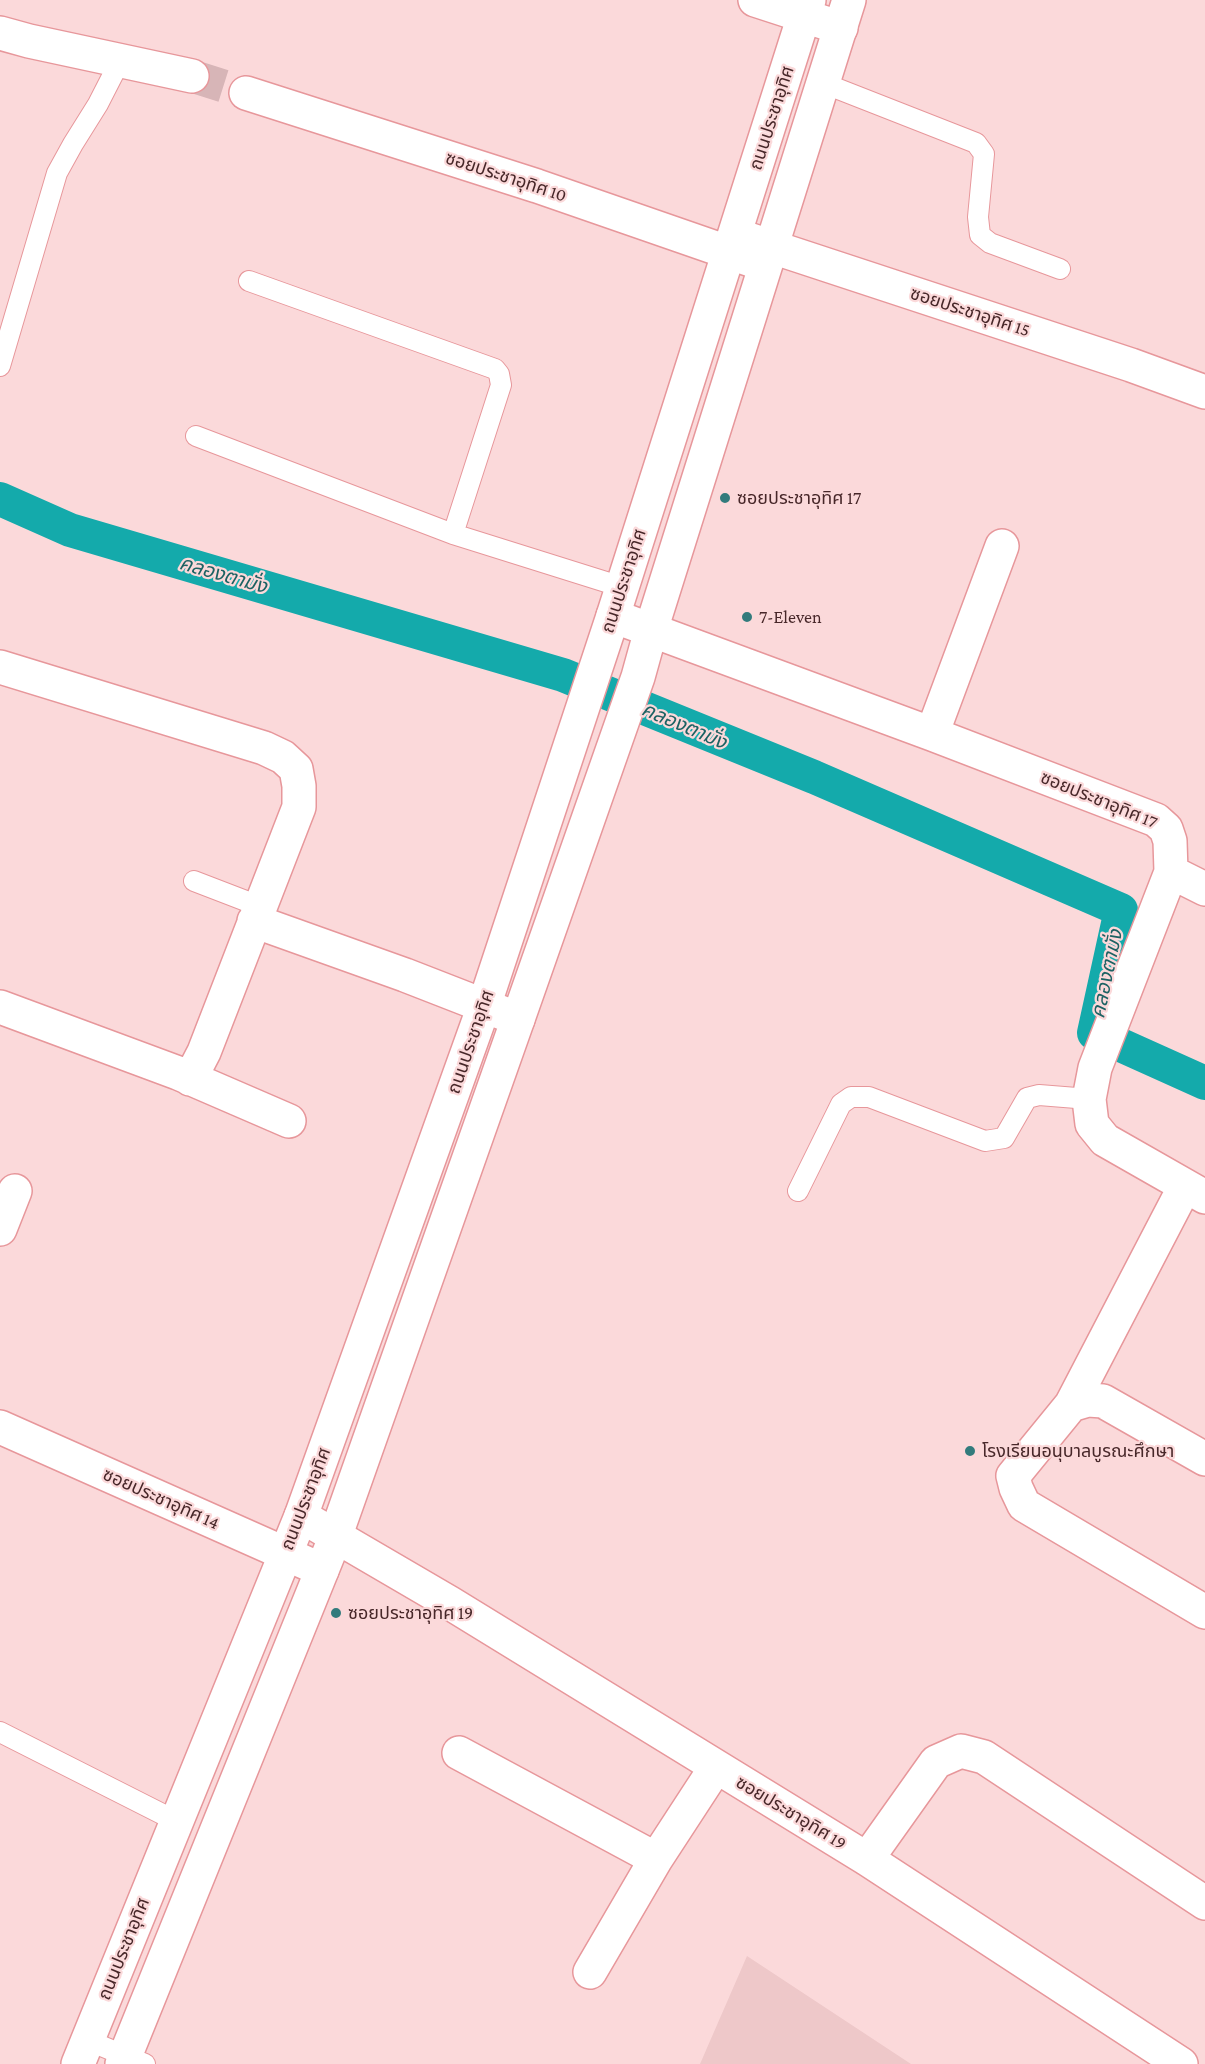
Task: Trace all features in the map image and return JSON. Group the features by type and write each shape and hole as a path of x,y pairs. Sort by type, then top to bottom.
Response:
{"street":[{"path":"755,0 845,14"},
{"name":"ถนนประชาอุทิศ","path":"82,2052 301,1516 484,1006 618,602 807,8"},
{"name":"ถนนประชาอุทิศ","path":"131,2061 335,1535 638,676 845,14"},
{"path":"0,33 192,76"},
{"name":"ซอยประชาอุทิศ 10","path":"246,93 537,186 768,256"},
{"name":"ซอยประชาอุทิศ 15","path":"768,256 1131,365 1205,392"},
{"path":"932,734 1002,546"},
{"name":"ซอยประชาอุทิศ 17","path":"618,602 651,630 1156,820 1166,829 1170,841 1171,872 1112,1024 1092,1084"},
{"path":"0,667 264,748 283,758 296,769 299,807 204,1052 190,1079"},
{"path":"1171,872 1205,889"},
{"path":"256,914 518,1019"},
{"path":"0,1007 190,1079 289,1121"},
{"path":"1092,1084 1092,1124 1105,1140 1195,1191 1071,1405 1013,1476 1024,1505 1205,1612"},
{"path":"0,1229 15,1191"},
{"path":"1071,1405 1088,1400 1103,1401 1205,1459"},
{"name":"ซอยประชาอุทิศ 14","path":"0,1427 322,1570"},
{"name":"ซอยประชาอุทิศ 19","path":"301,1516 450,1603 867,1859 1181,2064"},
{"path":"867,1859 936,1762 961,1751 984,1757 1205,1903"},
{"path":"459,1752 656,1859"},
{"path":"590,1972 656,1859 716,1767"}],"lane":[{"path":"0,366 57,174 120,61"},
{"path":"823,83 976,143 984,154 978,217 980,235 990,243 1060,269"},
{"path":"249,281 495,369 499,374 501,385 453,534"},
{"path":"196,436 453,534 618,602"},
{"path":"194,881 256,914"},
{"path":"798,1191 841,1104 851,1097 869,1097 985,1141 1004,1138 1027,1098 1092,1084"},
{"path":"0,1732 176,1821"},
{"path":"82,2052 131,2061"}],"shaded area":[{"path":"747,1956 911,2064 700,2064"}],"waterway":[{"name":"คลองตามั่ง","path":"0,499 70,530 563,675 814,777 1121,910 1094,1033 1205,1083"}],"tunnel":[{"path":"192,76 246,93"}],"place":[{"name":"ซอยประชาอุทิศ 17","path":"725,498"},
{"name":"7-Eleven","path":"747,617"},
{"name":"โรงเรียนอนุบาลบูรณะศึกษา","path":"970,1451"},
{"name":"ซอยประชาอุทิศ 19","path":"336,1613"}]}
